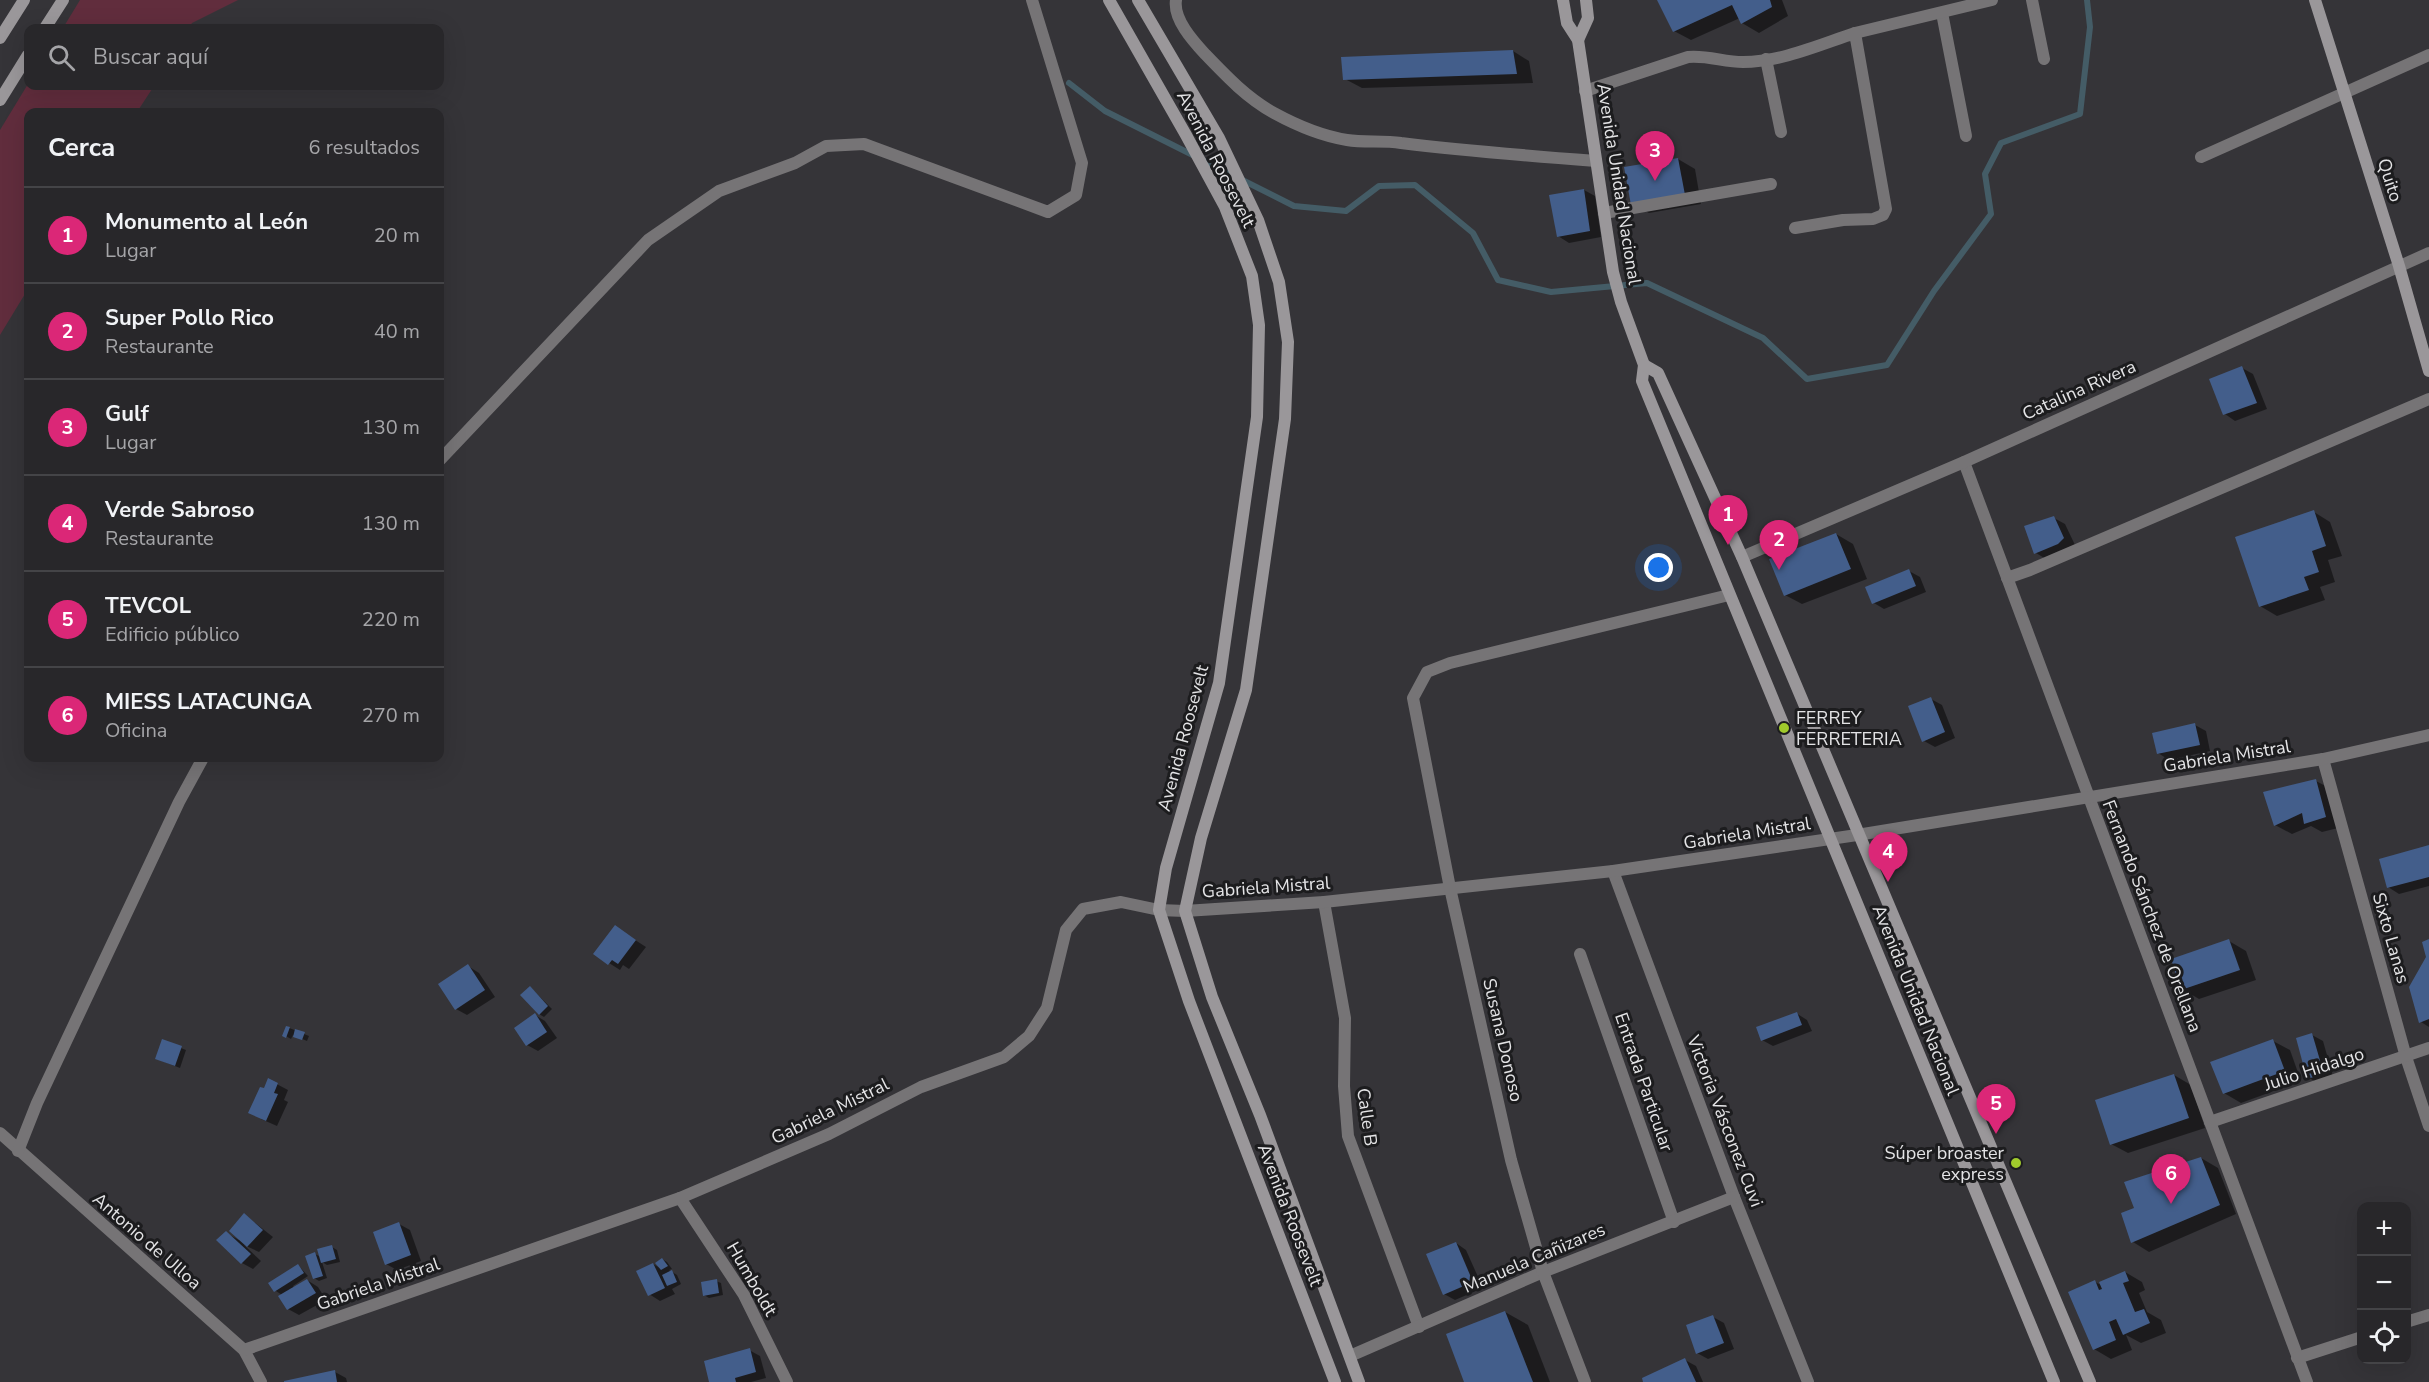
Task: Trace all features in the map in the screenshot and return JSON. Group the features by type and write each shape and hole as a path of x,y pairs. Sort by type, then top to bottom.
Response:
{"street":[{"path":"0,38 24,0"},
{"path":"48,24 63,0"},
{"path":"444,456 648,240 719,191 795,163 826,146 864,144 1048,212 1076,195 1082,163 1032,0"},
{"name":"Avenida Roosevelt","path":"1109,0 1225,207 1252,276 1259,325 1257,417 1219,683 1166,868 1159,910 1192,1012 1335,1382"},
{"name":"Avenida Roosevelt","path":"1138,0 1219,138 1258,220 1279,282 1288,342 1285,419 1246,690 1201,838 1185,911 1212,997 1260,1115 1359,1382"},
{"path":"1176,0 1175,9 1186,30 1227,78 1257,102 1295,123 1347,140 1390,141 1448,150 1596,160"},
{"name":"Avenida Unidad Nacional","path":"1563,0 1567,23 1578,40 1613,272 1621,302 1644,365 1642,381 2054,1382"},
{"name":"Avenida Unidad Nacional","path":"1578,40 1588,18 1586,0"},
{"path":"1585,91 1688,57 1698,56 1742,62 1766,59 1855,33 1992,0"},
{"path":"2032,0 2044,59"},
{"name":"Quito","path":"2315,0 2399,266 2429,371"},
{"path":"1942,13 1966,136"},
{"path":"1795,228 1843,220 1873,219 1883,214 1886,209 1855,33"},
{"path":"2201,157 2429,55"},
{"path":"1766,59 1781,132"},
{"path":"0,100 24,61"},
{"path":"1604,213 1772,184"},
{"name":"Catalina Rivera","path":"1742,557 1964,462 2429,253"},
{"name":"Avenida Unidad Nacional","path":"1644,365 1658,373 1742,557 1857,835 2090,1382"},
{"path":"2007,578 2429,399"},
{"name":"Fernando Sánchez de Orellana","path":"1964,462 2307,1382"},
{"name":"Susana Donoso","path":"1585,1382 1543,1272 1511,1160 1450,888 1413,698 1427,672 1450,663 1729,595"},
{"name":"Gabriela Mistral","path":"243,1350 680,1198 830,1134 921,1087 1004,1057 1029,1036 1047,1008 1066,930 1083,909 1121,902 1159,910 1185,911 1324,902 1613,872 1857,835 2323,759 2429,735"},
{"name":"Sixto Lanas","path":"2323,759 2406,1057 2429,1126"},
{"path":"18,1151 42,1092 178,802 201,762"},
{"name":"Victoria Vásconez Cuvi","path":"1613,872 1734,1197 1808,1382"},
{"name":"Calle B","path":"1324,902 1345,1018 1344,1086 1348,1136 1419,1327"},
{"name":"Entrada Particular","path":"1580,954 1674,1221"},
{"name":"Julio Hidalgo","path":"2210,1122 2429,1048"},
{"name":"Antonio de Ulloa","path":"0,1133 243,1350 261,1382"},
{"name":"Manuela Cañizares","path":"1350,1356 1543,1272 1734,1197"},
{"name":"Humboldt","path":"680,1198 744,1296 787,1382"},
{"path":"2411,1320 2429,1315"},
{"path":"2297,1358 2357,1338"}],"shaded area":[{"path":"80,0 238,0 191,24 65,24"},
{"path":"24,90 151,90 140,108 24,108 24,296 0,335 0,130"}],"building":[{"path":"1657,0 1770,0 1772,7 1741,24 1732,5 1673,32"},
{"path":"1513,50 1517,74 1343,80 1341,57"},
{"path":"1678,158 1685,195 1631,205 1624,167"},
{"path":"1584,189 1590,231 1557,237 1549,195"},
{"path":"2242,366 2257,403 2223,415 2209,379"},
{"path":"2314,510 2326,546 2312,551 2319,572 2304,577 2309,590 2259,607 2235,537"},
{"path":"2054,516 2064,538 2058,544 2034,554 2024,526"},
{"path":"1836,533 1851,569 1784,596 1769,559"},
{"path":"1909,569 1916,586 1872,604 1865,587"},
{"path":"1931,697 1945,732 1922,742 1908,706"},
{"path":"2195,723 2200,745 2157,754 2152,733"},
{"path":"2316,779 2326,817 2304,824 2302,813 2274,826 2263,792"},
{"path":"2429,845 2429,877 2387,888 2379,859"},
{"path":"615,925 636,940 618,964 612,960 608,965 593,954"},
{"path":"2229,939 2240,970 2181,990 2171,959"},
{"path":"2429,939 2429,1019 2419,1023 2409,987 2426,957 2422,942"},
{"path":"468,964 485,990 455,1010 438,984"},
{"path":"530,986 548,1006 539,1015 520,995"},
{"path":"1797,1012 1802,1025 1761,1041 1756,1027"},
{"path":"535,1013 547,1032 526,1046 514,1028"},
{"path":"286,1026 290,1027 286,1038 282,1036"},
{"path":"295,1029 305,1032 302,1040 293,1037"},
{"path":"2312,1033 2324,1074 2307,1079 2296,1038"},
{"path":"162,1039 182,1046 175,1066 155,1059"},
{"path":"2273,1039 2285,1071 2223,1094 2210,1062"},
{"path":"2174,1074 2189,1118 2110,1145 2095,1100"},
{"path":"268,1078 278,1083 274,1093 278,1094 266,1121 248,1113 260,1087 264,1088"},
{"path":"2201,1157 2220,1205 2131,1243 2121,1213 2134,1208 2124,1182"},
{"path":"244,1213 263,1230 247,1247 229,1231"},
{"path":"399,1222 411,1255 385,1265 373,1232"},
{"path":"226,1231 251,1254 241,1264 216,1240"},
{"path":"1456,1242 1473,1282 1443,1295 1426,1254"},
{"path":"332,1245 336,1259 321,1263 317,1249"},
{"path":"315,1252 323,1276 313,1279 305,1256"},
{"path":"662,1258 668,1266 661,1270 655,1263"},
{"path":"653,1263 665,1288 648,1296 636,1271"},
{"path":"298,1264 304,1273 274,1292 268,1283"},
{"path":"672,1270 677,1282 667,1286 662,1275"},
{"path":"2125,1271 2129,1281 2123,1283 2135,1312 2144,1309 2150,1323 2123,1335 2116,1319 2109,1322 2116,1340 2093,1350 2068,1292 2095,1280 2099,1290 2102,1289 2099,1282"},
{"path":"307,1279 316,1293 287,1310 278,1296"},
{"path":"717,1279 719,1293 703,1296 701,1282"},
{"path":"1505,1311 1533,1382 1464,1382 1446,1334"},
{"path":"1713,1315 1724,1343 1696,1354 1686,1325"},
{"path":"750,1348 756,1372 735,1378 736,1382 709,1382 704,1361"},
{"path":"1685,1358 1696,1382 1643,1382 1642,1378"},
{"path":"335,1370 337,1382 284,1382 284,1381"}],"waterway":[{"path":"1069,83 1105,111 1294,206 1346,211 1379,186 1415,185 1473,233 1498,280 1551,292 1647,283 1763,338 1807,379 1887,365 1934,291 1991,214 1985,174 2001,143 2080,114 2090,27 2087,0"}],"place":[{"name":"Gulf","path":"1655,181"},
{"name":"Monumento al León","path":"1728,545"},
{"name":"Super Pollo Rico","path":"1779,570"},
{"name":"FERREY FERRETERIA","path":"1784,728"},
{"name":"Verde Sabroso","path":"1888,882"},
{"name":"TEVCOL","path":"1996,1134"},
{"name":"Súper broaster express","path":"2016,1163"},
{"name":"MIESS LATACUNGA","path":"2171,1204"}]}
